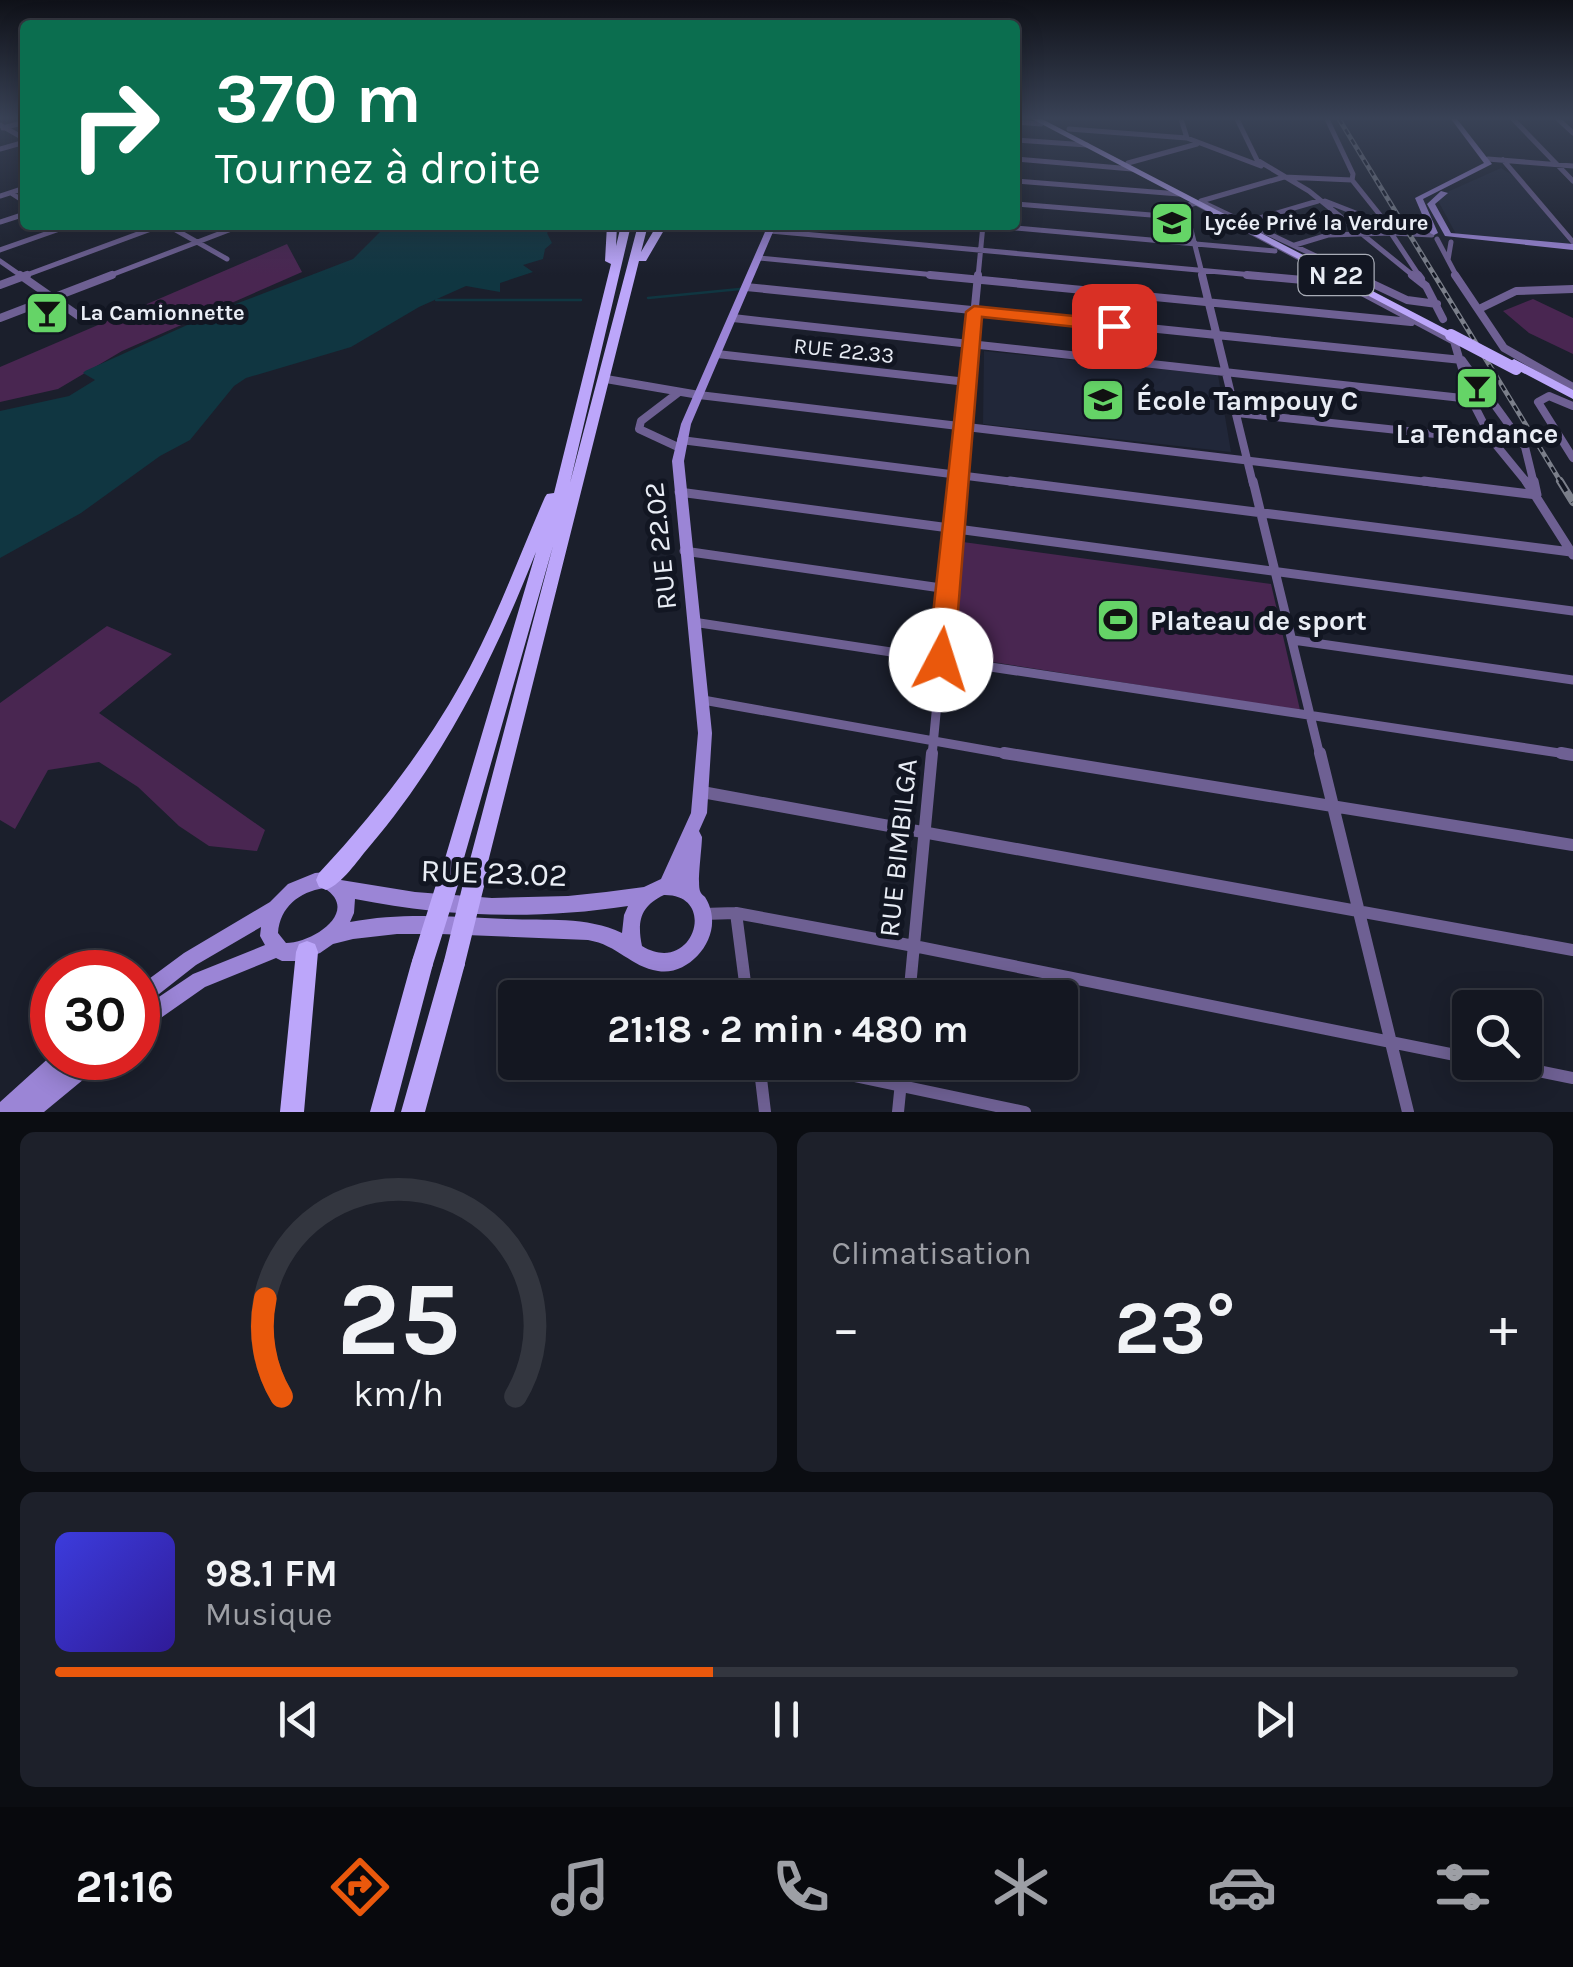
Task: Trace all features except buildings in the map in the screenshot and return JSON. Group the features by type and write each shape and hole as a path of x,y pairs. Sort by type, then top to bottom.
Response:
{"main road":[{"name":"N 22","path":"1139,171 1198,202"},
{"name":"N 22","path":"1139,171 1449,331 1573,400"},
{"path":"601,330 601,299 611,256 612,230"},
{"path":"382,1112 571,452 625,230"},
{"path":"413,1112 606,380 642,230"},
{"path":"616,333 646,246 658,230"},
{"path":"333,884 431,749 467,688 571,452"},
{"path":"292,1112 307,952"}],"street":[{"path":"1273,171 1318,200 1426,286"},
{"path":"1352,171 1352,180"},
{"path":"1479,171 1419,198 1434,236 1508,352 1573,386"},
{"path":"1448,260 1451,240 1432,200 1491,171"},
{"path":"1506,171 1573,245"},
{"path":"1352,180 1284,177 1188,206 1188,218 1408,1112"},
{"path":"1352,180 1390,230 1437,304 1462,360 1471,399 1492,440 1538,495 1572,554"},
{"path":"1020,181 1179,194"},
{"path":"0,196 20,190"},
{"path":"11,193 20,199"},
{"path":"1246,222 1318,200 1390,230"},
{"path":"1198,202 1407,300 1437,304"},
{"path":"1198,202 1283,252 1418,322"},
{"path":"1020,204 1188,218"},
{"path":"1020,228 1283,252"},
{"path":"0,250 54,230"},
{"path":"0,284 150,230"},
{"path":"174,230 226,258"},
{"path":"0,318 229,230"},
{"name":"RUE 22.02","path":"704,700 678,492 681,444 770,230"},
{"path":"788,230 980,252 1343,283"},
{"name":"RUE BIMBILGA","path":"911,980 982,230"},
{"path":"1295,245 1328,235 1390,230 1451,240 1496,240"},
{"path":"1451,240 1573,245"},
{"path":"759,258 1418,322 1449,331"},
{"path":"0,261 84,320"},
{"path":"746,287 1462,360 1526,447 1538,495"},
{"path":"1479,309 1516,291 1573,290"},
{"path":"733,318 1471,399"},
{"name":"RUE 22.33","path":"718,354 967,382"},
{"path":"606,380 964,428 1538,495"},
{"path":"679,392 641,421 639,429 681,444 1572,554"},
{"path":"1572,456 1538,402 1548,396 1573,400"},
{"path":"1237,413 1492,440"},
{"path":"678,492 1277,575 1573,611"},
{"path":"684,551 948,589"},
{"path":"693,622 1573,755"},
{"path":"1293,640 1573,680"},
{"path":"1452,1054 914,946 736,913 703,914 691,894 694,830 702,792 704,700 934,742 1573,845"},
{"path":"702,792 1573,950"},
{"path":"691,894 667,886 694,830"},
{"path":"160,982 276,908 302,884 333,884 346,912 332,936"},
{"name":"RUE 23.02","path":"333,884 410,900 582,906 667,886"},
{"path":"634,948 628,924 631,912 646,894"},
{"path":"276,908 268,924 268,936 277,949"},
{"path":"736,913 745,980"},
{"name":"RUE 23.02","path":"307,952 332,936 354,929 404,924 601,933 654,962 680,959 699,940 703,914"},
{"path":"160,1007 199,980 277,949 294,954 307,952"},
{"path":"1542,1072 1573,1078"},
{"path":"4,1112 39,1080"},
{"path":"28,1112 67,1080"},
{"path":"761,1080 765,1112"},
{"path":"880,1080 1025,1112"},
{"path":"898,1112 901,1080"}],"shaded area":[{"path":"1495,171 1506,171 1572,245 1456,234 1436,197"},
{"path":"382,230 549,230 552,243 545,249 543,259 523,265 533,272 500,283 500,292 466,286 419,307 351,347 246,378 234,386 190,440 160,456 81,513 0,558 0,411 69,396 95,380 85,371 225,308 353,259"},
{"path":"287,244 302,272 122,351 58,389 0,402 0,367"},
{"path":"1533,299 1573,318 1573,354 1529,333 1503,311"},
{"name":"École Tampouy C","path":"984,351 1218,375 1231,452 983,424"},
{"name":"Plateau de sport","path":"963,542 1271,584 1300,710 953,656"},
{"path":"107,626 172,654 99,713 265,830 257,851 209,846 179,826 138,787 99,762 48,770 15,829 0,820 0,703"}],"waterway":[{"path":"648,298 740,289"},
{"path":"436,300 581,300"}],"railway":[{"path":"1371,171 1562,484"},
{"path":"1560,481 1573,502"}],"place":[{"name":"Lycée Privé la Verdure","path":"1172,223"},
{"name":"La Camionnette","path":"47,313"},
{"name":"La Tendance","path":"1477,388"},
{"name":"École Tampouy C","path":"1103,400"},
{"name":"Plateau de sport","path":"1118,620"}],"route":[{"path":"941,660 974,312 1114,326"}]}
